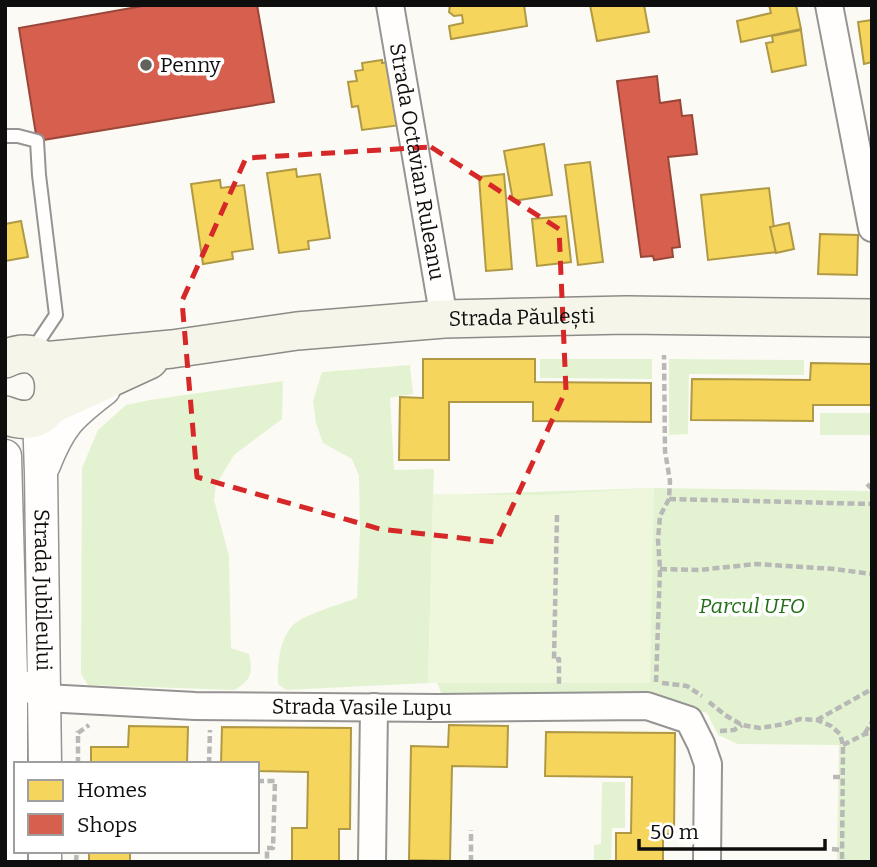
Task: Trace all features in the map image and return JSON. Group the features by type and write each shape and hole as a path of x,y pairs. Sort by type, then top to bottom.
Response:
{"main road":[{"name":"Strada Păulești","path":"27,359 172,349 298,331 444,319 626,316 872,318"},
{"name":"Strada Păulești","path":"31,412 172,349"},
{"path":"27,359 53,375 55,385 54,395 31,412"}],"street":[{"name":"Strada Octavian Ruleanu","path":"390,5 444,319"},
{"path":"829,5 872,228"},
{"path":"41,473 54,439 64,424 127,370"},
{"name":"Strada Jubileului","path":"31,412 41,473 45,762"},
{"name":"Strada Jubileului","path":"5,456 11,677 9,848"},
{"name":"Strada Vasile Lupu","path":"11,677 45,698 195,706 647,706 689,720 701,744 708,764 707,862"},
{"path":"372,862 374,708"}],"lane":[{"path":"5,136 37,141 56,315 27,359"}],"path":[{"path":"649,690 656,682 660,516 669,499 670,481 665,451 664,355"},
{"path":"669,499 872,503"},
{"path":"557,515 554,660 559,659 559,689"},
{"path":"660,569 699,570 756,564 821,567 872,574"},
{"path":"656,682 687,685 742,725 761,728 800,719 817,720 831,726 840,734 843,745 842,862"},
{"path":"817,720 872,690"},
{"path":"78,733 94,722"},
{"path":"209,762 210,722"},
{"path":"865,734 872,722"},
{"path":"843,745 872,733"},
{"path":"833,777 843,777"},
{"path":"259,781 275,781 273,848 267,848 267,862"},
{"path":"471,830 471,862"},
{"path":"832,849 842,850"}],"highlighted area":[{"path":"431,147 559,229 566,390 496,542 380,529 197,477 182,301 246,158"}],"green space":[{"path":"540,359 652,359 652,379 540,378"},
{"path":"669,359 804,360 804,375 689,374 688,434 669,435"},
{"path":"410,365 413,394 390,398 394,470 434,469 428,683 286,690 278,684 279,662 284,639 292,626 313,614 357,598 359,476 352,459 323,443 316,423 313,401 322,372"},
{"path":"283,381 282,419 234,455 216,485 214,500 229,556 231,648 249,654 251,671 248,679 235,690 88,685 81,674 82,468 98,430 126,405"},
{"path":"820,413 872,413 872,435 820,435"},
{"name":"Parcul UFO","path":"654,488 872,491 872,862 837,862 839,745 738,744 718,735 707,713 649,697 441,693 435,676 442,495"},
{"path":"654,488 650,683 428,683 433,494 540,495"},
{"path":"602,782 625,782 625,828 612,828 611,862 594,862 594,845 601,844"}],"building: Homes":[{"path":"450,5 524,5 527,26 451,39 449,26 463,23 462,15 454,16 449,12"},
{"path":"590,5 644,5 649,32 597,41"},
{"path":"769,5 796,5 801,29 741,42 737,21 771,13"},
{"path":"872,20 872,62 864,64 858,22"},
{"path":"801,30 806,65 772,72 766,43 773,42 772,36"},
{"path":"382,60 382,63 393,61 401,125 362,130 358,106 352,107 348,82 357,81 355,71 363,70 362,63"},
{"path":"544,144 552,195 513,201 504,151"},
{"path":"590,162 603,262 578,265 565,165"},
{"path":"296,169 297,177 320,174 330,238 308,241 309,249 279,253 267,173"},
{"path":"504,174 512,269 486,271 479,177"},
{"path":"220,180 221,188 244,185 253,249 232,252 233,259 203,264 191,184"},
{"path":"769,188 777,252 708,260 701,195"},
{"path":"566,216 571,262 537,266 532,219"},
{"path":"21,221 28,257 5,261 5,224"},
{"path":"789,223 794,249 776,253 770,227"},
{"path":"820,234 858,235 857,275 818,274"},
{"path":"423,359 535,359 535,382 651,383 651,422 533,421 533,402 449,402 449,460 399,460 400,397 423,398"},
{"path":"811,363 872,364 872,405 813,405 813,421 691,420 692,379 810,380"},
{"path":"449,725 508,726 507,767 452,766 450,861 409,860 411,746 448,747"},
{"path":"129,726 188,727 187,762 91,762 91,747 128,747"},
{"path":"222,727 351,728 350,829 339,829 339,862 292,862 292,828 307,828 308,772 259,771 259,762 221,762"},
{"path":"546,732 675,733 674,834 663,834 663,862 616,862 616,833 631,833 632,777 545,776"},
{"path":"89,853 130,853 130,861 89,861"}],"building: Shops":[{"name":"Penny","path":"148,5 257,5 274,102 37,141 19,28"},
{"path":"657,76 660,103 680,100 682,116 692,115 697,154 668,157 680,247 672,248 673,257 654,260 653,256 641,257 617,81"}],"place":[{"name":"Penny","path":"146,65"}]}
